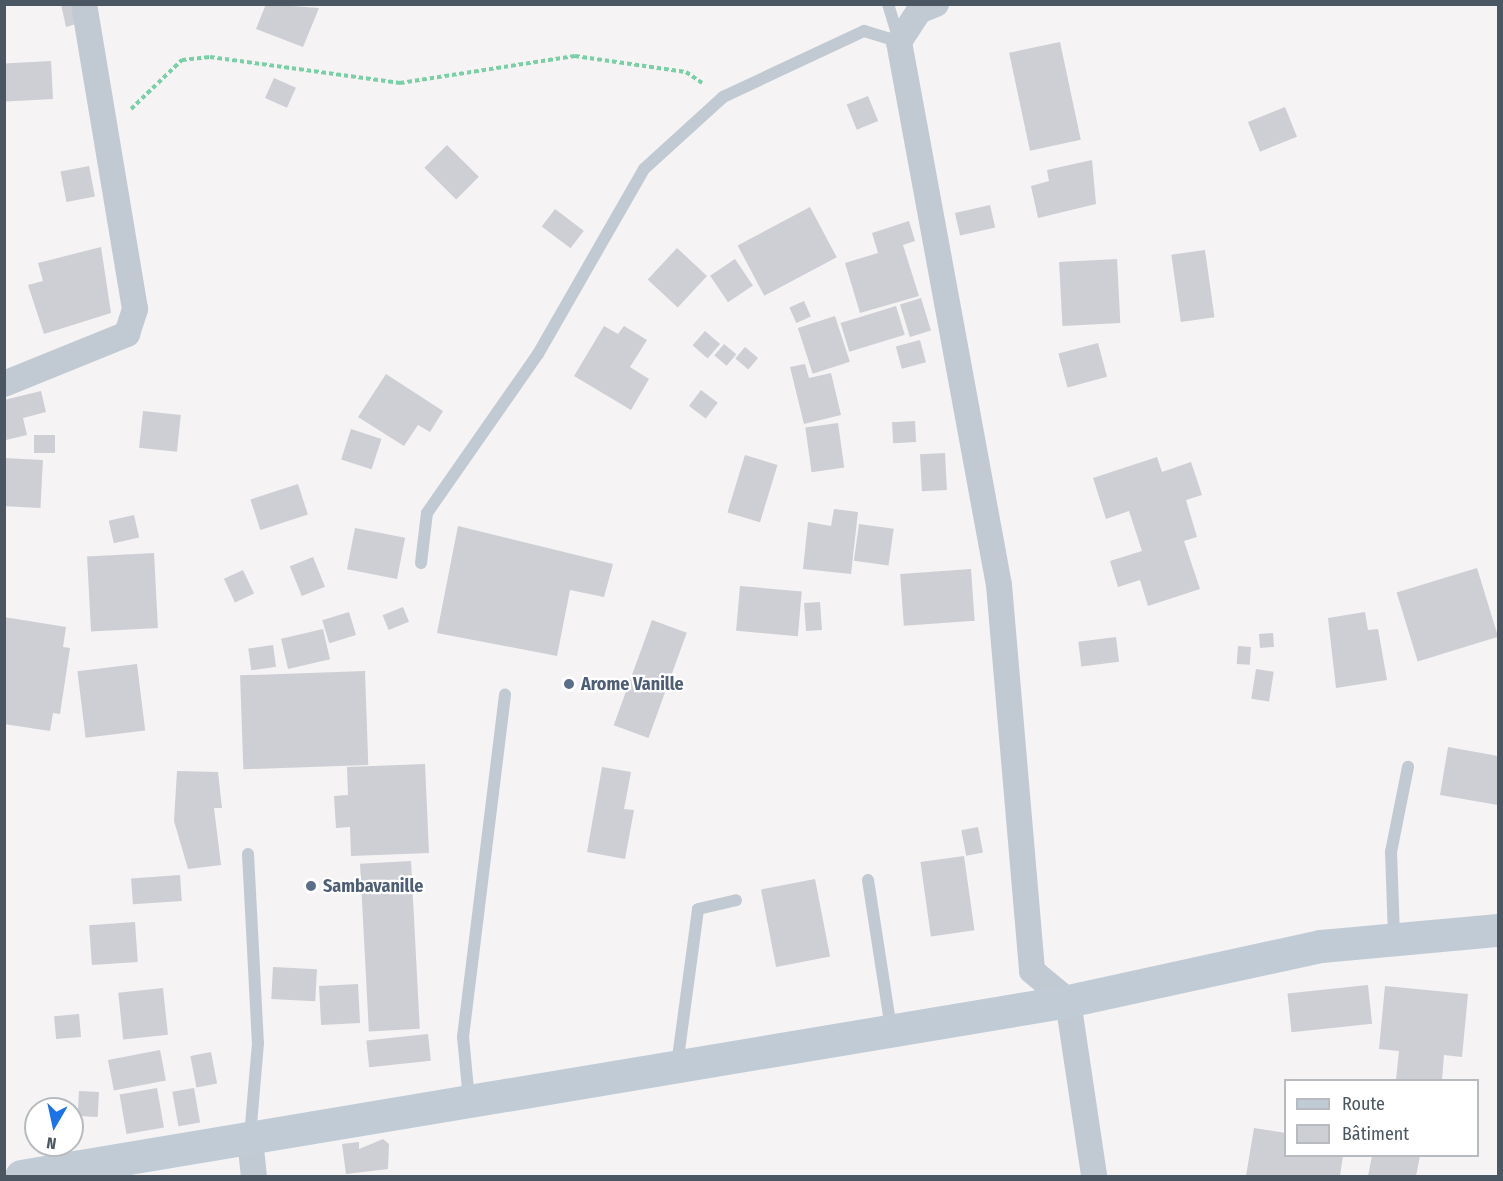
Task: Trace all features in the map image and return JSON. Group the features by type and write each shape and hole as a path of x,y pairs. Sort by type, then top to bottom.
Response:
{"main road":[{"path":"21,1176 1068,1001 1321,946 1394,937 1498,930"}],"street":[{"path":"4,384 127,334 135,309 84,4"},
{"path":"936,4 919,11 899,42 999,585 1032,971 1068,1001 1094,1176"},
{"path":"250,1139 254,1176"}],"lane":[{"path":"888,4 899,42"},
{"path":"421,563 427,513 538,354 644,169 723,97 864,31 899,42"},
{"path":"469,1101 463,1037 506,695"},
{"path":"1394,937 1391,852 1408,767"},
{"path":"248,854 258,1043 250,1139"},
{"path":"868,880 891,1030"},
{"path":"677,1066 698,909 736,900"}],"path":[{"path":"104,134 182,60 210,57 400,83 574,56 686,72 723,97"}],"building":[{"path":"61,4 79,4 83,22 66,27"},
{"path":"266,4 319,8 303,47 256,29"},
{"path":"1060,42 1081,140 1030,151 1009,53"},
{"path":"51,61 53,99 6,101 4,63"},
{"path":"274,78 296,88 287,108 265,98"},
{"path":"868,96 878,121 857,130 847,105"},
{"path":"1285,107 1297,137 1260,152 1248,122"},
{"path":"447,145 479,177 456,199 424,168"},
{"path":"1092,160 1096,204 1038,218 1031,186 1049,181 1047,170"},
{"path":"89,166 95,196 66,202 61,172"},
{"path":"990,205 995,227 960,236 955,213"},
{"path":"810,207 837,257 764,296 738,245"},
{"path":"555,209 584,231 571,248 542,227"},
{"path":"909,221 915,241 903,245 919,296 860,313 845,263 878,253 872,233"},
{"path":"101,247 111,313 44,334 28,285 43,281 38,263"},
{"path":"677,248 707,276 678,307 648,279"},
{"path":"1205,250 1214,317 1181,322 1171,255"},
{"path":"735,259 753,286 728,302 710,276"},
{"path":"1117,259 1120,323 1062,326 1059,262"},
{"path":"921,298 931,331 910,337 900,304"},
{"path":"804,301 811,317 796,323 789,308"},
{"path":"896,306 905,335 849,352 841,323"},
{"path":"835,316 850,362 813,374 798,328"},
{"path":"604,326 618,334 624,326 647,340 630,367 649,379 631,410 574,376"},
{"path":"705,331 720,344 708,358 693,345"},
{"path":"920,340 926,362 902,369 896,346"},
{"path":"1098,343 1107,377 1067,387 1058,354"},
{"path":"724,344 736,354 727,366 714,355"},
{"path":"745,347 758,358 748,369 735,358"},
{"path":"805,364 809,378 831,373 841,415 804,424 790,367"},
{"path":"386,374 443,411 430,432 418,425 404,446 358,417"},
{"path":"701,390 718,403 706,419 689,406"},
{"path":"41,391 46,412 23,418 27,435 6,440 4,400"},
{"path":"143,411 181,415 177,452 139,448"},
{"path":"915,421 916,442 893,443 892,422"},
{"path":"838,423 844,468 812,472 805,428"},
{"path":"351,429 381,439 372,469 341,459"},
{"path":"34,435 55,435 55,453 34,453"},
{"path":"945,453 947,490 922,491 920,454"},
{"path":"745,455 778,465 760,522 727,512"},
{"path":"1157,457 1162,472 1191,462 1202,495 1186,500 1197,537 1184,541 1200,589 1148,606 1140,580 1118,587 1110,561 1142,551 1129,511 1106,519 1093,478"},
{"path":"4,458 43,460 40,508 4,506"},
{"path":"298,484 308,514 260,530 250,499"},
{"path":"834,509 858,512 851,574 803,569 808,522 831,526"},
{"path":"134,515 139,537 114,543 109,521"},
{"path":"859,524 894,529 889,566 854,561"},
{"path":"458,526 613,564 604,597 570,590 557,656 437,633"},
{"path":"355,528 405,538 397,579 347,569"},
{"path":"154,553 158,628 91,631 87,557"},
{"path":"313,557 325,587 302,596 290,566"},
{"path":"1477,568 1498,637 1418,661 1397,593"},
{"path":"971,569 975,621 904,626 900,574"},
{"path":"243,570 254,594 235,602 224,579"},
{"path":"740,586 802,591 798,636 736,631"},
{"path":"820,602 822,630 806,631 804,603"},
{"path":"403,607 409,622 389,630 383,615"},
{"path":"349,612 356,635 329,643 322,620"},
{"path":"1365,612 1368,630 1378,629 1387,680 1336,688 1328,618"},
{"path":"4,617 66,627 63,647 70,648 60,714 53,713 50,731 4,724"},
{"path":"652,620 687,633 648,738 614,725"},
{"path":"323,629 330,659 288,669 281,639"},
{"path":"1273,633 1274,647 1260,648 1259,634"},
{"path":"1116,637 1119,662 1081,666 1078,642"},
{"path":"273,645 276,667 251,670 248,648"},
{"path":"1238,646 1251,647 1250,665 1237,664"},
{"path":"137,664 145,731 86,738 77,671"},
{"path":"1256,669 1274,672 1269,701 1251,699"},
{"path":"365,671 368,765 243,769 240,675"},
{"path":"1448,747 1498,756 1498,805 1440,795"},
{"path":"425,764 429,853 351,856 350,827 336,828 334,796 348,795 347,767"},
{"path":"602,767 631,772 624,809 634,810 625,859 587,852"},
{"path":"177,771 218,772 222,808 214,808 221,865 188,869 174,821"},
{"path":"978,827 983,853 966,856 961,830"},
{"path":"964,856 974,930 931,936 920,862"},
{"path":"411,861 420,1029 369,1031 360,864"},
{"path":"180,875 182,901 133,904 131,878"},
{"path":"815,879 830,957 776,967 761,889"},
{"path":"135,922 138,962 92,965 89,925"},
{"path":"273,967 317,969 315,1001 271,999"},
{"path":"358,984 360,1023 321,1025 319,986"},
{"path":"1368,985 1372,1024 1292,1032 1287,993"},
{"path":"1385,986 1468,994 1462,1057 1444,1055 1442,1079 1396,1079 1399,1051 1379,1049"},
{"path":"163,988 168,1035 123,1039 118,993"},
{"path":"79,1014 81,1037 56,1039 54,1016"},
{"path":"428,1034 431,1061 369,1067 366,1040"},
{"path":"160,1050 166,1080 114,1091 108,1060"},
{"path":"211,1052 217,1083 196,1087 190,1056"},
{"path":"157,1088 164,1127 127,1134 120,1095"},
{"path":"194,1088 200,1122 178,1126 172,1092"},
{"path":"79,1091 99,1092 98,1117 84,1116 84,1097 79,1097"},
{"path":"1254,1128 1284,1133 1284,1157 1343,1157 1340,1176 1246,1176"},
{"path":"383,1139 389,1144 388,1169 346,1174 342,1144 359,1142 359,1149"},
{"path":"1372,1157 1420,1157 1416,1176 1368,1176"}],"place":[{"name":"Arome Vanille","path":"569,684"},
{"name":"Sambavanille","path":"311,886"}]}
